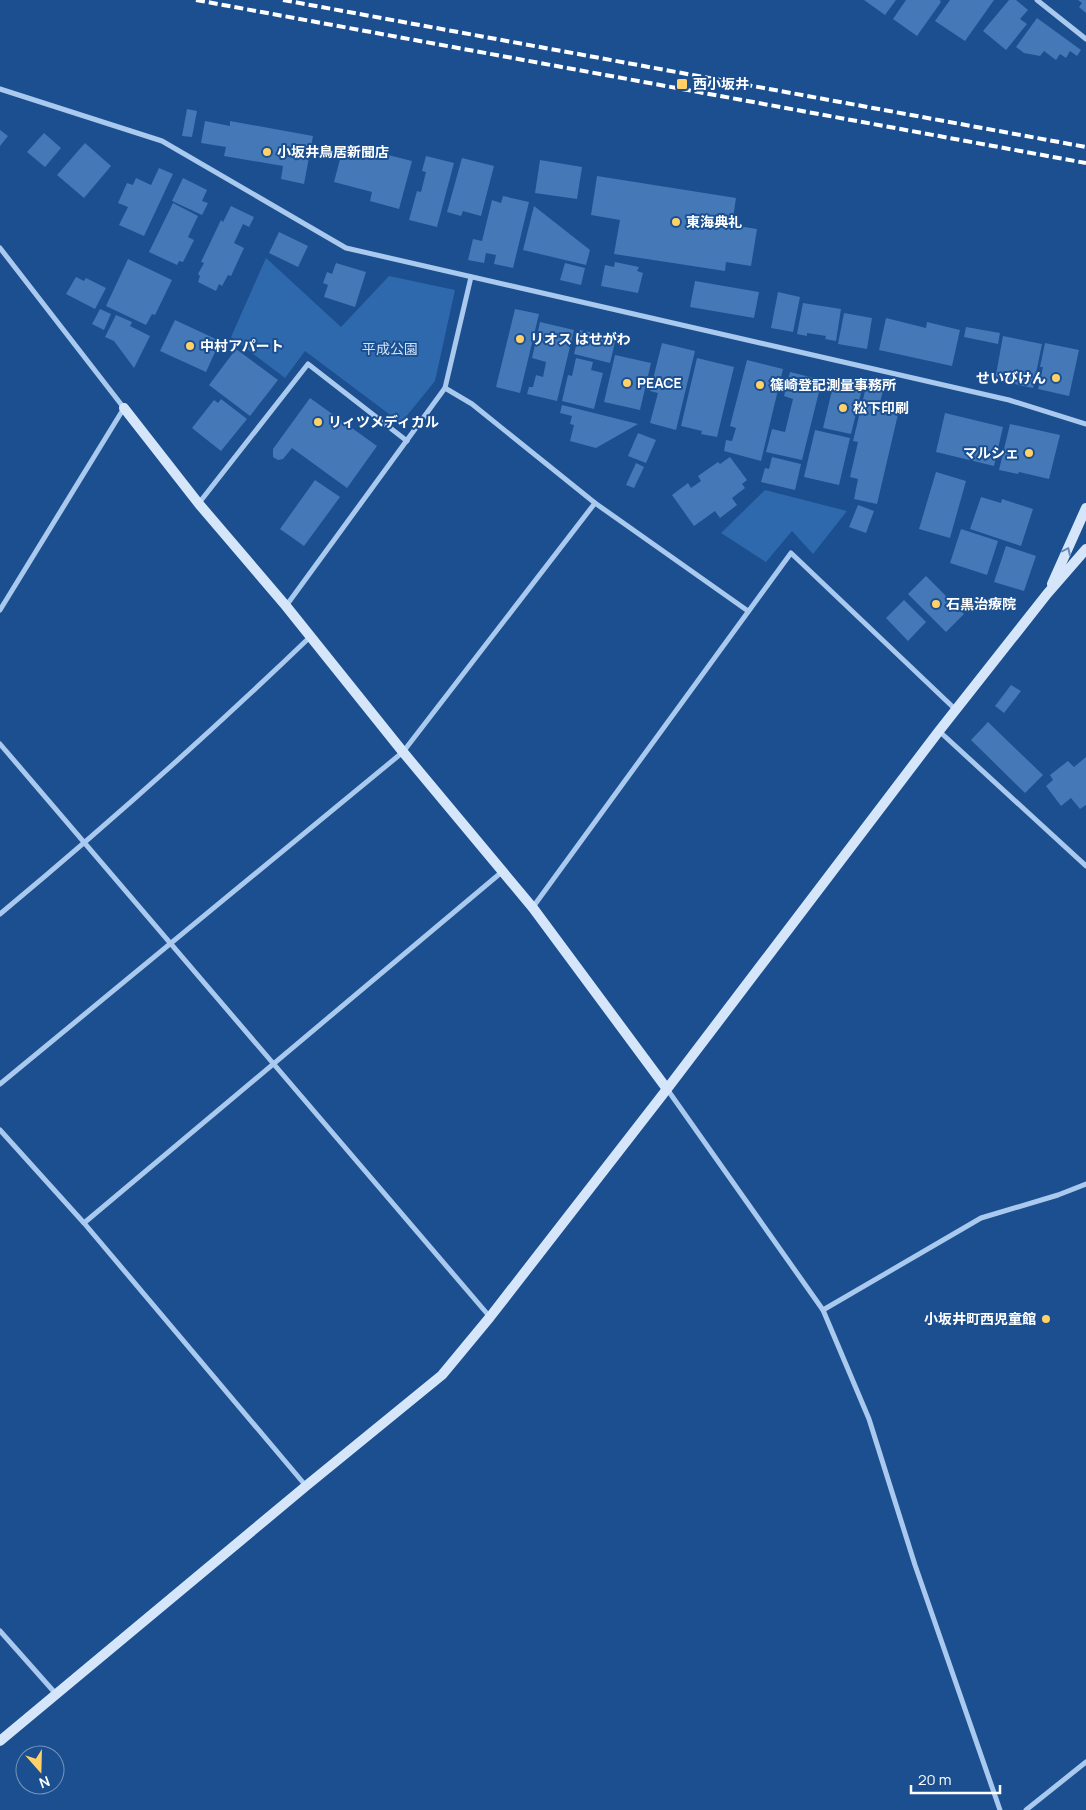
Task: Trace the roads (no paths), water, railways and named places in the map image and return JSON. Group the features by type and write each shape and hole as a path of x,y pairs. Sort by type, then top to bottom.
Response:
{"street":[{"path":"1037,0 1086,39"},
{"path":"0,89 162,141 346,248 1009,400 1086,424"},
{"path":"0,248 199,504 286,606 403,752 533,908 667,1089 823,1310 869,1419 915,1565 1000,1810"},
{"path":"286,606 445,388 471,276"},
{"path":"199,504 308,364 407,441"},
{"path":"445,388 472,404 595,503 748,611"},
{"path":"0,610 124,408"},
{"path":"0,1084 403,752 595,503"},
{"path":"1047,594 1086,508"},
{"path":"0,1741 442,1375 490,1317 667,1089 939,731 1047,594 1086,549"},
{"path":"533,908 791,553 956,710"},
{"path":"0,914 85,843 236,707 310,636"},
{"path":"939,731 1086,866"},
{"path":"0,744 490,1317"},
{"path":"84,1223 503,871"},
{"path":"0,1130 84,1223 306,1486"},
{"path":"823,1310 981,1218 1058,1195 1086,1184"},
{"path":"0,1631 57,1694"},
{"path":"1026,1810 1086,1762"}],"railway":[{"path":"196,0 1086,163"},
{"path":"283,0 1086,147"}],"place":[{"name":"西小坂井","path":"682,84"},
{"name":"小坂井鳥居新聞店","path":"267,152"},
{"name":"東海典礼","path":"676,222"},
{"name":"リオス はせがわ","path":"520,339"},
{"name":"中村アパート","path":"190,346"},
{"name":"せいびけん","path":"1056,378"},
{"name":"PEACE","path":"627,383"},
{"name":"篠崎登記測量事務所","path":"760,385"},
{"name":"松下印刷","path":"843,408"},
{"name":"リィツメディカル","path":"318,422"},
{"name":"マルシェ","path":"1029,453"},
{"name":"石黒治療院","path":"936,604"},
{"name":"小坂井町西児童館","path":"1046,1319"}],"park label":[{"name":"平成公園","path":"390,349"}]}
